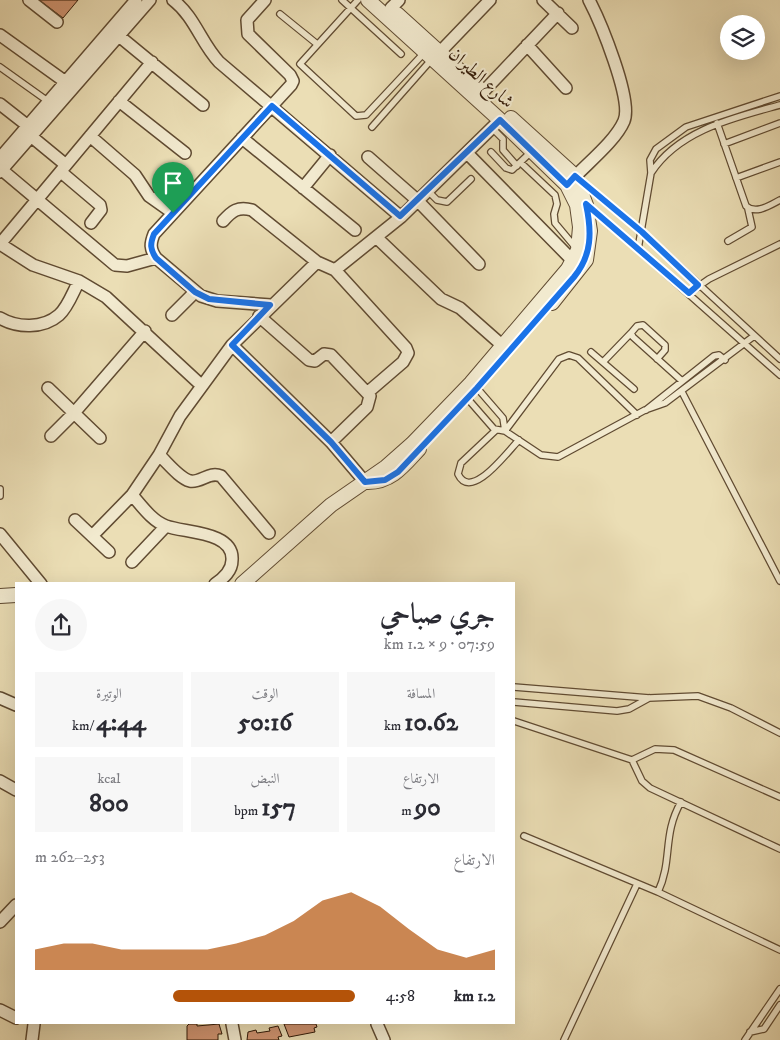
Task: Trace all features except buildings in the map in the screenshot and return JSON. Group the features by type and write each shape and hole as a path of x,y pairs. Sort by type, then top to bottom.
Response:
{"street":[{"path":"29,0 57,22"},
{"path":"136,0 49,102 1,171 38,199 115,264 127,266 156,258"},
{"path":"0,158 30,131 120,36 150,0"},
{"path":"173,0 194,22 212,55 400,216"},
{"path":"265,0 248,20 246,27 248,34 290,75 293,81 154,234 151,242 151,251 156,258 195,292 217,301 270,305"},
{"name":"شارع الطيران","path":"368,0 432,54 483,92 573,180"},
{"path":"432,54 490,0"},
{"path":"543,0 572,28"},
{"path":"573,180 620,130 626,112 625,100 607,41 589,0"},
{"name":"شارع الطيران","path":"390,3 432,54 497,124 573,180"},
{"path":"483,92 558,13"},
{"path":"0,35 67,83"},
{"path":"120,36 203,105"},
{"path":"527,46 566,88"},
{"path":"152,62 0,244 33,265 79,282 106,297 145,331 201,385"},
{"path":"120,101 185,153"},
{"path":"0,104 30,131 100,206 101,210 91,222"},
{"path":"335,270 428,191 497,124"},
{"path":"90,136 135,174 149,196 173,213"},
{"path":"242,138 355,230"},
{"path":"467,153 576,255"},
{"path":"302,188 330,155"},
{"path":"368,156 418,200 479,264"},
{"path":"244,582 331,505 365,482 385,480 398,472 581,268 590,241 586,204 573,180"},
{"path":"472,389 503,346 576,255 579,216 573,180"},
{"path":"223,221 236,209 252,210 317,262 335,270 406,348 406,358 367,393"},
{"path":"376,237 441,298 458,306 503,346"},
{"path":"92,536 132,495 159,455 172,428 201,385 232,345 270,305 317,262"},
{"path":"0,318 14,325 28,326 52,320 60,314 79,282"},
{"path":"172,315 195,292"},
{"path":"259,316 309,360 315,361 324,354 331,355 367,393 370,404 331,442"},
{"path":"51,436 74,413 145,331"},
{"path":"232,345 331,442 365,482"},
{"path":"48,388 100,438"},
{"path":"159,455 187,480 196,481 215,474 221,476 269,533"},
{"path":"132,495 157,521 166,526 215,537 230,550 233,558 230,570 217,582"},
{"path":"74,520 109,552"},
{"path":"132,562 166,526"},
{"path":"0,534 39,582"},
{"path":"0,596 15,595"},
{"path":"0,698 15,706"},
{"path":"0,781 15,789"},
{"path":"2,917 15,906"},
{"path":"0,1010 15,1018"},
{"path":"32,1040 34,1024"},
{"path":"232,1024 235,1040"},
{"path":"377,1024 384,1040"}],"lane":[{"path":"342,0 401,54"},
{"path":"358,0 302,61 301,66 356,116 366,115 432,54"},
{"path":"280,14 317,44"},
{"path":"372,127 432,54"},
{"path":"0,67 49,102"},
{"path":"638,249 651,173 652,154 666,140 686,127 780,96"},
{"path":"651,173 667,153 685,139 718,125 780,105"},
{"path":"716,116 724,144 748,209 752,227 728,240"},
{"path":"724,144 780,123"},
{"path":"497,124 503,139 504,152 555,195 557,204 554,214 555,223 576,255"},
{"path":"491,152 509,170 519,165 532,151"},
{"path":"736,178 780,162"},
{"path":"428,191 437,200 447,202 471,179"},
{"path":"573,180 642,232 747,331 780,359"},
{"path":"748,209 757,210 780,200"},
{"path":"586,204 780,375"},
{"path":"689,293 698,285 780,244"},
{"path":"697,301 706,292"},
{"path":"603,362 637,326 643,325 664,344 665,350 657,359"},
{"path":"738,339 747,331"},
{"path":"632,333 682,381"},
{"path":"645,410 660,406 682,392 726,360 754,336"},
{"path":"591,352 634,389"},
{"path":"505,431 559,359 569,355 578,358 637,415"},
{"path":"519,440 480,480 470,484 464,482 458,474 461,463 496,430 505,431 519,440 541,455 558,457 645,410 714,356 719,355 726,360"},
{"path":"472,389 496,430"},
{"path":"472,389 502,418 505,431"},
{"path":"682,392 780,581"},
{"path":"0,488 0,496"},
{"path":"515,687 649,698 698,696 714,700 780,732"},
{"path":"515,702 605,712 629,709 649,698"},
{"path":"515,722 632,760 655,750 674,750 780,797"},
{"path":"632,760 642,781 650,788 780,849"},
{"path":"658,892 666,870 670,825 680,802"},
{"path":"524,836 658,892 780,950"},
{"path":"564,1040 637,884"},
{"path":"745,1040 780,989"},
{"path":"750,1032 764,1029 780,1006"}],"route":[{"path":"272,106 400,216 493,129 500,120 567,185 575,176 642,232 698,285 689,293 586,204 590,241 586,260 574,277 468,398 398,472 385,480 365,482 331,442 232,345 270,305 217,301 201,296 156,258 151,251 151,242 154,234 173,213 272,106"}]}
